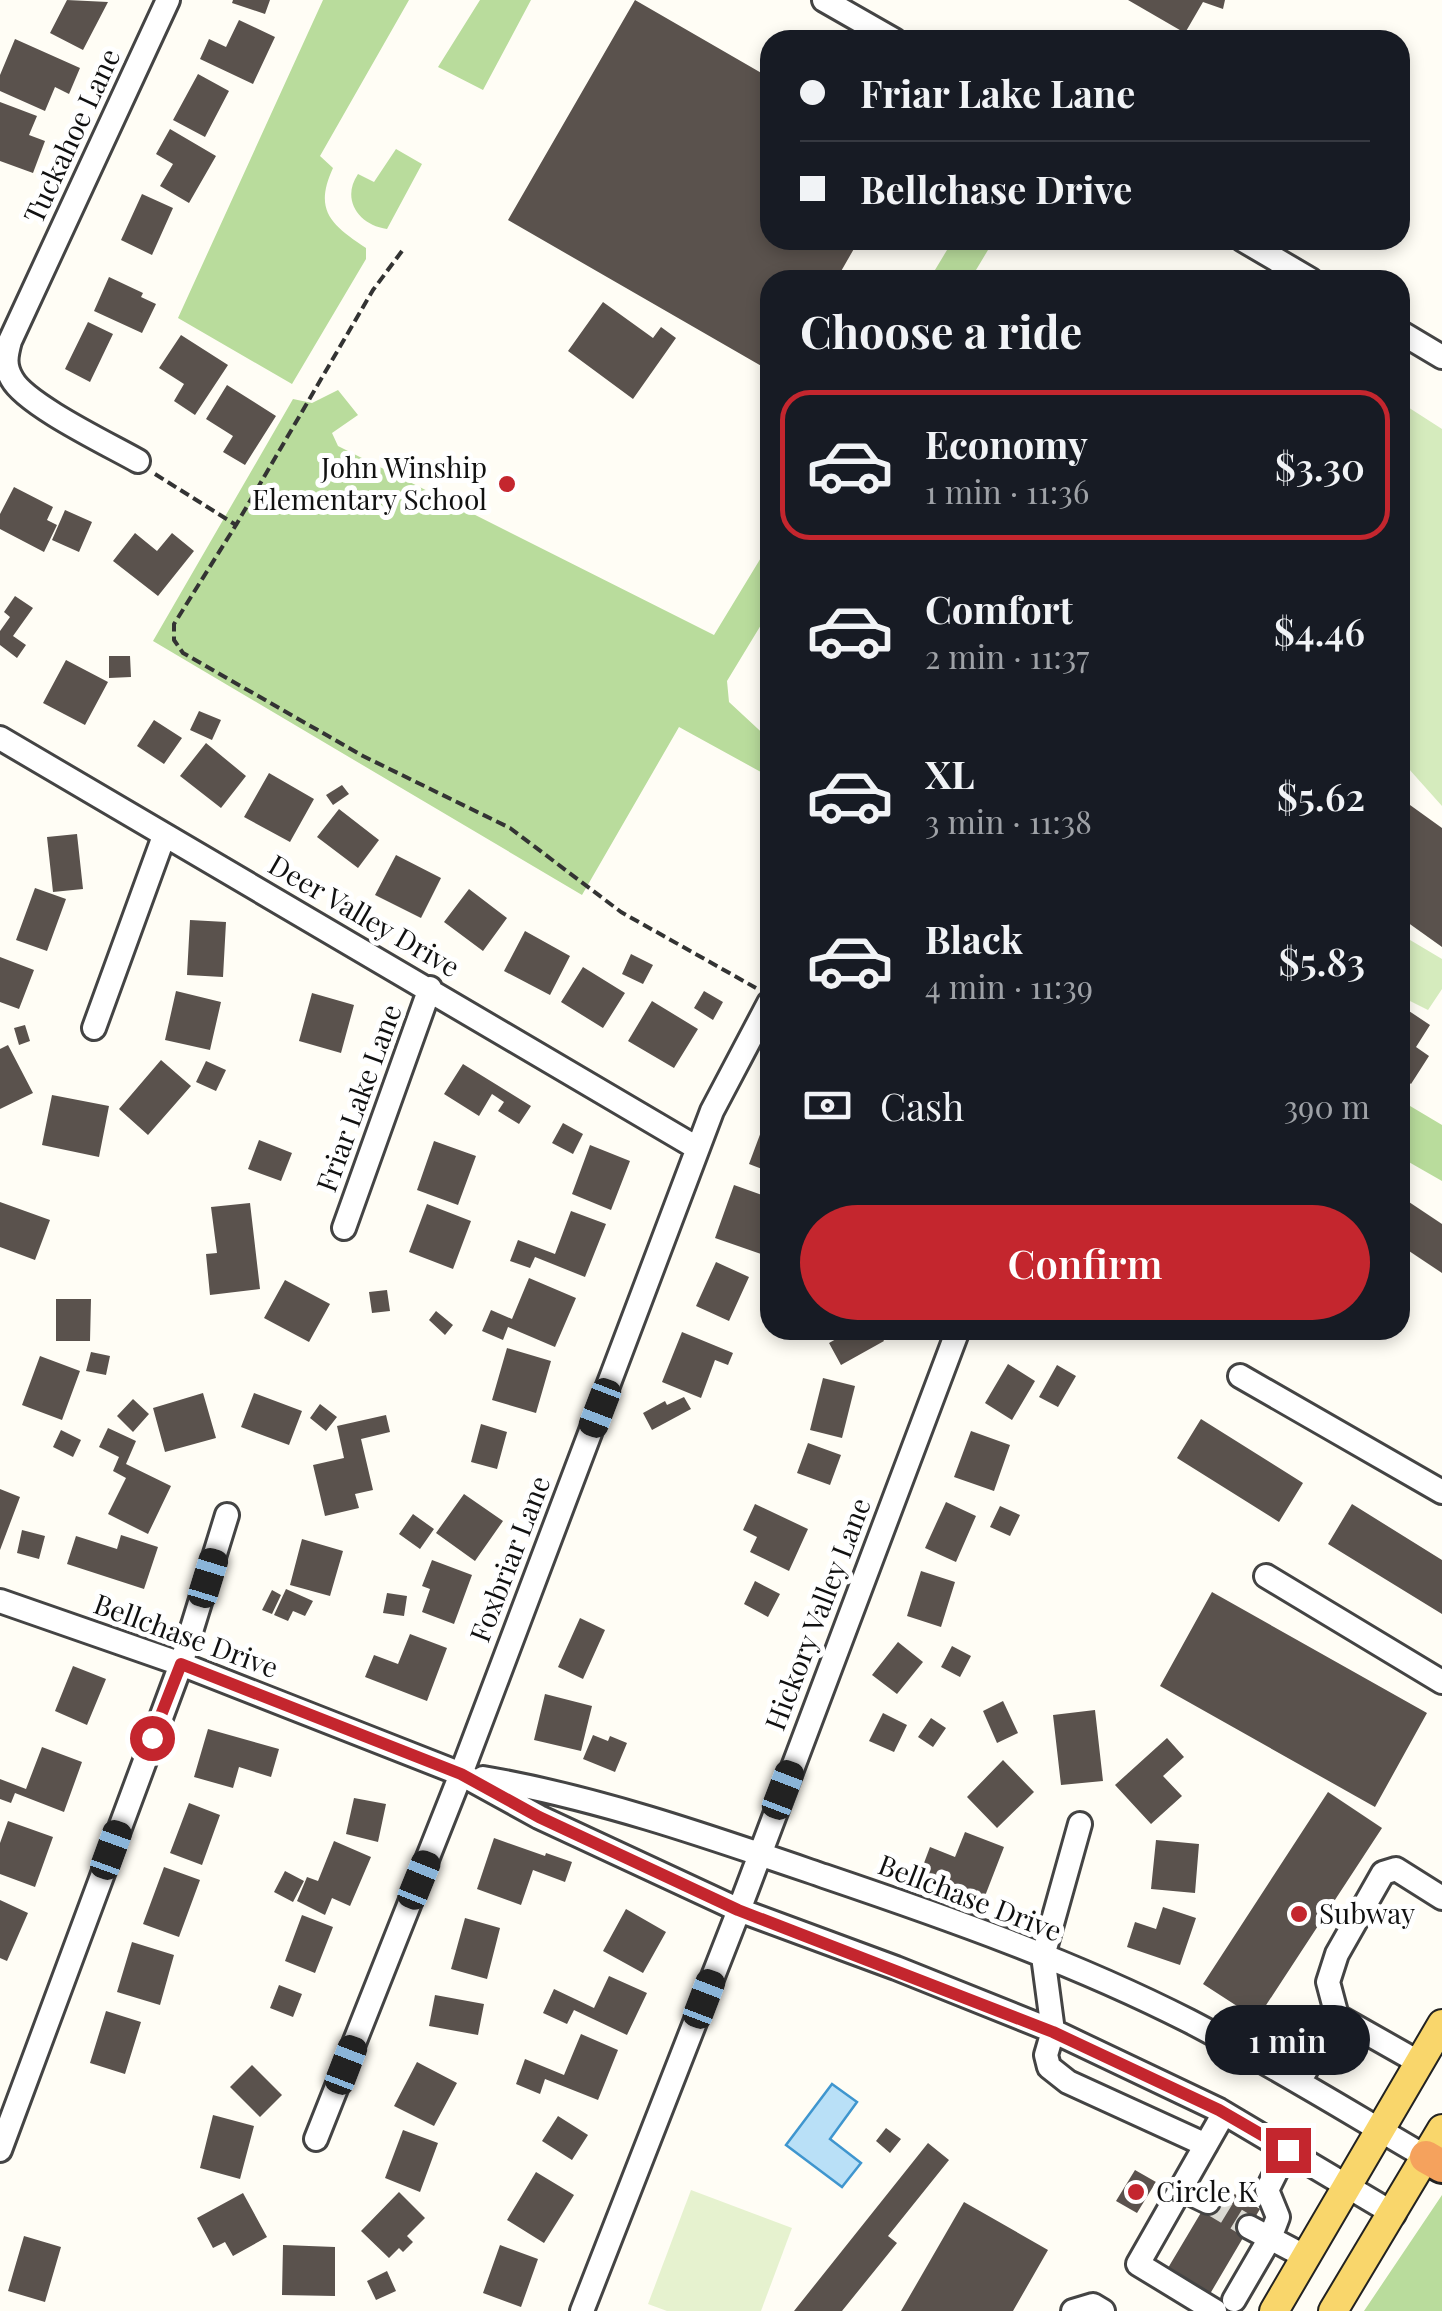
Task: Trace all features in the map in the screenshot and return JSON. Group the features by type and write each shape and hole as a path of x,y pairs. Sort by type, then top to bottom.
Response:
{"main road":[{"path":"1274,2311 1442,2024"},
{"path":"1333,2311 1436,2151"}],"street":[{"name":"Tuckahoe Lane","path":"138,461 29,398 13,382 5,362 10,341 168,0"},
{"path":"824,0 876,30"},
{"path":"1260,250 1295,270"},
{"path":"1410,338 1442,357"},
{"name":"Deer Valley Drive","path":"0,738 698,1148"},
{"path":"94,1028 164,836"},
{"name":"Friar Lake Lane","path":"344,1228 430,988"},
{"name":"Foxbriar Lane","path":"316,2140 461,1774 712,1111 760,1018"},
{"name":"Hickory Valley Lane","path":"582,2311 954,1340"},
{"path":"1240,1376 1442,1492"},
{"path":"0,2150 181,1664 227,1515"},
{"path":"1266,1576 1442,1682"},
{"name":"Bellchase Drive","path":"0,1601 181,1664 461,1774 539,1817 738,1910 1053,2032 1224,2113 1394,2214"},
{"name":"Bellchase Drive","path":"461,1774 552,1790 758,1853 1043,1956 1188,2020 1380,2130 1436,2151"},
{"path":"1080,1824 1043,1956 1053,2032 1046,2055 1050,2067 1068,2082 1206,2145"},
{"path":"1298,2082 1336,2016 1328,1982 1337,1954 1383,1873 1396,1869 1442,1898"},
{"path":"1336,2016 1420,2063"},
{"path":"1224,2113 1138,2264 1232,2308 1260,2232 1278,2216 1267,2190 1288,2150"},
{"path":"1181,2189 1208,2202"},
{"path":"1260,2232 1306,2257"},
{"path":"1073,2311 1094,2306 1102,2311"}],"path":[{"path":"402,251 373,290 174,624 174,640 183,653 364,756 510,828 621,912 760,990"},
{"path":"138,461 236,525"}],"green space":[{"path":"323,0 409,0 320,156 333,168 325,195 329,216 366,248 366,259 292,384 178,318"},
{"path":"480,0 531,0 483,90 438,67"},
{"path":"396,149 422,164 387,229 361,216 351,193 358,174 374,182"},
{"path":"947,250 988,250 976,270 935,270"},
{"path":"338,390 358,415 332,433 338,446 714,635 760,559 760,627 727,681 729,702 760,731 760,772 679,727 582,895 153,641 293,399 312,403"},
{"path":"1410,408 1442,429 1442,806 1410,770"},
{"path":"1410,940 1442,959 1442,989 1428,1010 1410,1001"},
{"path":"1410,1106 1442,1125 1442,1181 1410,1163"},
{"path":"691,2190 792,2228 761,2311 667,2311 648,2304"},
{"path":"1442,2195 1442,2311 1364,2311"}],"water":[{"path":"832,2084 857,2102 830,2139 861,2163 842,2187 786,2145"}],"building":[{"path":"67,0 108,2 83,50 50,33"},
{"path":"270,0 265,14 232,3"},
{"path":"635,0 760,72 760,250 853,250 842,270 760,270 760,365 508,220"},
{"path":"1128,0 1225,0 1223,9 1203,2 1187,30 1180,30"},
{"path":"239,20 275,37 253,84 200,59 209,39 226,47"},
{"path":"15,39 80,68 69,94 55,87 45,111 0,91 0,75"},
{"path":"198,74 229,91 205,137 173,120"},
{"path":"0,102 37,116 29,135 45,141 33,173 0,161"},
{"path":"170,129 216,156 189,203 160,186 173,164 156,154"},
{"path":"142,194 173,208 152,255 121,240"},
{"path":"109,277 143,293 141,297 156,304 142,333 94,311"},
{"path":"603,302 653,338 661,327 676,338 633,399 568,351"},
{"path":"88,322 113,334 90,382 65,369"},
{"path":"181,335 228,365 195,415 174,401 184,384 159,368"},
{"path":"227,385 276,416 245,465 223,452 233,436 206,419"},
{"path":"14,487 53,507 47,520 57,525 44,552 0,529 0,514"},
{"path":"65,510 92,522 79,552 52,540"},
{"path":"135,533 157,551 172,533 194,551 158,596 113,561"},
{"path":"15,596 33,608 13,636 26,645 17,658 0,645 0,631 10,617 4,612"},
{"path":"109,656 130,656 131,677 109,678"},
{"path":"66,660 108,682 85,725 43,703"},
{"path":"199,711 221,720 212,740 190,730"},
{"path":"154,720 182,738 164,764 137,746"},
{"path":"206,743 246,776 221,808 180,776"},
{"path":"269,773 314,799 290,842 244,817"},
{"path":"342,785 349,794 333,805 326,795"},
{"path":"1410,805 1442,828 1442,947 1410,924"},
{"path":"339,809 379,840 358,868 317,837"},
{"path":"77,834 83,889 53,892 47,837"},
{"path":"396,855 441,878 421,918 375,895"},
{"path":"35,888 66,899 47,951 16,940"},
{"path":"469,889 507,918 483,951 444,922"},
{"path":"190,920 226,922 223,977 187,975"},
{"path":"525,931 570,956 550,995 504,971"},
{"path":"631,954 653,965 643,984 622,974"},
{"path":"0,957 34,970 19,1009 0,1002"},
{"path":"583,967 625,993 603,1028 561,1002"},
{"path":"176,991 221,1002 210,1050 165,1040"},
{"path":"704,991 723,1002 713,1020 694,1008"},
{"path":"312,993 354,1005 341,1053 299,1041"},
{"path":"652,1001 698,1029 674,1068 628,1041"},
{"path":"1410,1012 1430,1025 1416,1047 1429,1056 1411,1084"},
{"path":"25,1025 30,1041 19,1045 14,1028"},
{"path":"8,1045 33,1093 0,1109 0,1049"},
{"path":"161,1060 191,1086 148,1135 119,1109"},
{"path":"206,1061 226,1070 216,1091 196,1082"},
{"path":"463,1064 531,1106 519,1124 498,1111 504,1102 492,1094 479,1116 444,1094"},
{"path":"52,1095 109,1106 99,1157 42,1145"},
{"path":"563,1123 583,1134 573,1154 552,1143"},
{"path":"760,1134 760,1168 749,1164"},
{"path":"259,1140 292,1153 281,1181 248,1169"},
{"path":"434,1141 476,1156 458,1205 417,1190"},
{"path":"590,1145 630,1161 611,1210 572,1194"},
{"path":"734,1185 760,1194 760,1254 715,1238"},
{"path":"0,1202 50,1220 35,1260 0,1247"},
{"path":"250,1203 260,1289 210,1295 206,1254 217,1253 211,1207"},
{"path":"1410,1203 1442,1224 1442,1273 1410,1252"},
{"path":"427,1204 471,1221 453,1269 409,1252"},
{"path":"571,1211 606,1224 585,1277 535,1257 530,1268 510,1261 518,1240 555,1254"},
{"path":"716,1262 749,1277 729,1321 696,1306"},
{"path":"529,1278 576,1298 555,1347 508,1327 503,1340 482,1331 491,1310 512,1319"},
{"path":"285,1280 330,1304 309,1342 264,1318"},
{"path":"387,1290 390,1311 372,1313 369,1292"},
{"path":"56,1299 91,1299 90,1341 56,1341"},
{"path":"436,1311 453,1325 445,1335 429,1320"},
{"path":"682,1332 733,1353 728,1365 715,1360 701,1398 662,1382"},
{"path":"834,1340 884,1341 841,1365 829,1343"},
{"path":"507,1348 551,1361 536,1413 492,1400"},
{"path":"91,1352 110,1356 106,1375 86,1371"},
{"path":"40,1356 80,1371 62,1420 22,1405"},
{"path":"1008,1364 1035,1381 1012,1420 985,1403"},
{"path":"1057,1365 1076,1376 1058,1407 1039,1397"},
{"path":"823,1378 855,1386 842,1438 810,1430"},
{"path":"203,1393 216,1438 165,1452 153,1408"},
{"path":"254,1393 302,1411 289,1445 241,1427"},
{"path":"684,1397 691,1409 652,1430 643,1413 665,1401 667,1405"},
{"path":"133,1399 149,1414 133,1432 117,1416"},
{"path":"320,1404 337,1417 326,1431 310,1418"},
{"path":"386,1415 390,1432 361,1439 373,1490 355,1494 359,1508 325,1516 313,1465 344,1458 337,1426"},
{"path":"1201,1419 1303,1483 1279,1522 1177,1458"},
{"path":"481,1424 507,1432 497,1469 471,1462"},
{"path":"108,1428 136,1441 126,1464 171,1486 148,1534 108,1514 126,1478 113,1471 119,1457 99,1447"},
{"path":"61,1430 81,1440 73,1457 53,1447"},
{"path":"971,1431 1010,1445 994,1491 954,1477"},
{"path":"808,1443 841,1455 830,1485 797,1473"},
{"path":"0,1489 20,1497 0,1550"},
{"path":"464,1494 503,1521 475,1561 436,1533"},
{"path":"946,1502 976,1516 956,1562 925,1548"},
{"path":"755,1504 808,1529 789,1571 750,1552 757,1537 743,1530"},
{"path":"1352,1504 1442,1560 1442,1614 1328,1544"},
{"path":"1000,1506 1020,1515 1010,1536 990,1527"},
{"path":"413,1514 434,1529 420,1549 399,1534"},
{"path":"22,1530 45,1536 39,1559 17,1553"},
{"path":"121,1535 158,1547 144,1589 67,1564 76,1536 117,1549"},
{"path":"302,1539 343,1551 330,1596 290,1585"},
{"path":"432,1560 472,1575 454,1624 422,1612 430,1589 422,1586"},
{"path":"921,1571 955,1582 941,1627 907,1616"},
{"path":"755,1581 780,1594 768,1617 744,1604"},
{"path":"286,1589 313,1601 305,1616 293,1611 288,1621 274,1615"},
{"path":"272,1590 281,1595 272,1614 262,1610"},
{"path":"1212,1592 1427,1713 1375,1807 1160,1686"},
{"path":"387,1593 407,1596 404,1616 383,1613"},
{"path":"580,1618 605,1630 583,1679 558,1667"},
{"path":"410,1634 447,1648 427,1701 365,1677 374,1655 398,1664"},
{"path":"898,1642 923,1662 897,1694 872,1675"},
{"path":"952,1646 971,1656 960,1677 941,1667"},
{"path":"73,1666 106,1679 87,1725 55,1711"},
{"path":"545,1694 592,1706 581,1751 534,1740"},
{"path":"1003,1701 1018,1733 997,1743 983,1711"},
{"path":"1095,1710 1103,1781 1061,1785 1053,1715"},
{"path":"883,1713 907,1725 894,1752 869,1741"},
{"path":"931,1718 946,1728 933,1747 918,1737"},
{"path":"208,1729 279,1749 271,1777 239,1767 233,1788 194,1777"},
{"path":"593,1735 627,1743 615,1772 583,1759"},
{"path":"1167,1738 1184,1757 1163,1776 1182,1796 1151,1824 1115,1785"},
{"path":"42,1747 82,1762 64,1812 15,1793 11,1803 0,1799 0,1779 26,1789"},
{"path":"1003,1760 1034,1792 997,1828 967,1797"},
{"path":"1328,1792 1382,1828 1257,2019 1203,1984"},
{"path":"354,1798 386,1804 378,1842 346,1834"},
{"path":"189,1803 220,1815 202,1865 170,1853"},
{"path":"8,1821 53,1837 35,1887 0,1874 0,1843"},
{"path":"965,1832 1004,1847 985,1896 921,1871 930,1847 955,1857"},
{"path":"494,1838 572,1862 565,1882 533,1870 521,1905 477,1889"},
{"path":"1156,1840 1199,1844 1195,1893 1151,1889"},
{"path":"334,1841 371,1857 350,1906 332,1898 325,1915 297,1901 307,1877 318,1881"},
{"path":"164,1867 200,1880 179,1937 143,1924"},
{"path":"285,1871 304,1881 293,1902 274,1892"},
{"path":"0,1900 28,1913 7,1961 0,1958"},
{"path":"1163,1907 1196,1918 1180,1965 1127,1947 1135,1922 1156,1929"},
{"path":"626,1909 666,1932 643,1973 603,1951"},
{"path":"302,1915 333,1927 315,1973 285,1961"},
{"path":"465,1918 500,1928 487,1979 451,1969"},
{"path":"132,1942 174,1955 160,2005 117,1992"},
{"path":"609,1976 647,1993 627,2035 574,2010 567,2024 543,2013 554,1989 594,2008"},
{"path":"279,1985 302,1994 293,2017 270,2008"},
{"path":"435,1995 484,2004 478,2035 429,2026"},
{"path":"106,2011 141,2022 125,2074 90,2063"},
{"path":"581,2034 618,2050 598,2100 545,2079 540,2094 516,2084 525,2059 564,2075"},
{"path":"417,2062 457,2083 434,2126 394,2106"},
{"path":"252,2065 282,2095 260,2117 230,2087"},
{"path":"213,2115 254,2126 240,2179 200,2168"},
{"path":"558,2116 588,2135 572,2160 542,2141"},
{"path":"886,2128 901,2139 890,2153 876,2141"},
{"path":"403,2130 438,2143 420,2192 385,2178"},
{"path":"928,2143 949,2160 888,2236 897,2243 842,2311 794,2311"},
{"name":"Circle K","path":"1135,2170 1156,2182 1137,2213 1116,2201"},
{"path":"536,2172 574,2195 544,2243 507,2220"},
{"path":"1218,2184 1260,2209 1207,2299 1165,2273"},
{"path":"399,2192 425,2218 407,2236 413,2242 389,2258 361,2231"},
{"path":"243,2193 267,2237 233,2256 225,2242 213,2248 197,2218"},
{"path":"964,2202 1048,2250 1013,2311 901,2311"},
{"path":"24,2236 61,2247 45,2302 8,2291"},
{"path":"283,2245 335,2247 335,2296 282,2295"},
{"path":"500,2245 538,2259 521,2307 483,2293"},
{"path":"387,2271 396,2291 376,2300 367,2281"}],"tunnel":[{"path":"1208,2202 1249,2227"}],"place":[{"name":"John Winship Elementary School","path":"507,484"},
{"name":"Subway","path":"1299,1914"},
{"name":"Circle K","path":"1136,2192"}],"route":[{"path":"152,1738 181,1664 461,1774 539,1817 738,1910 1053,2032 1219,2110 1288,2150"}]}
